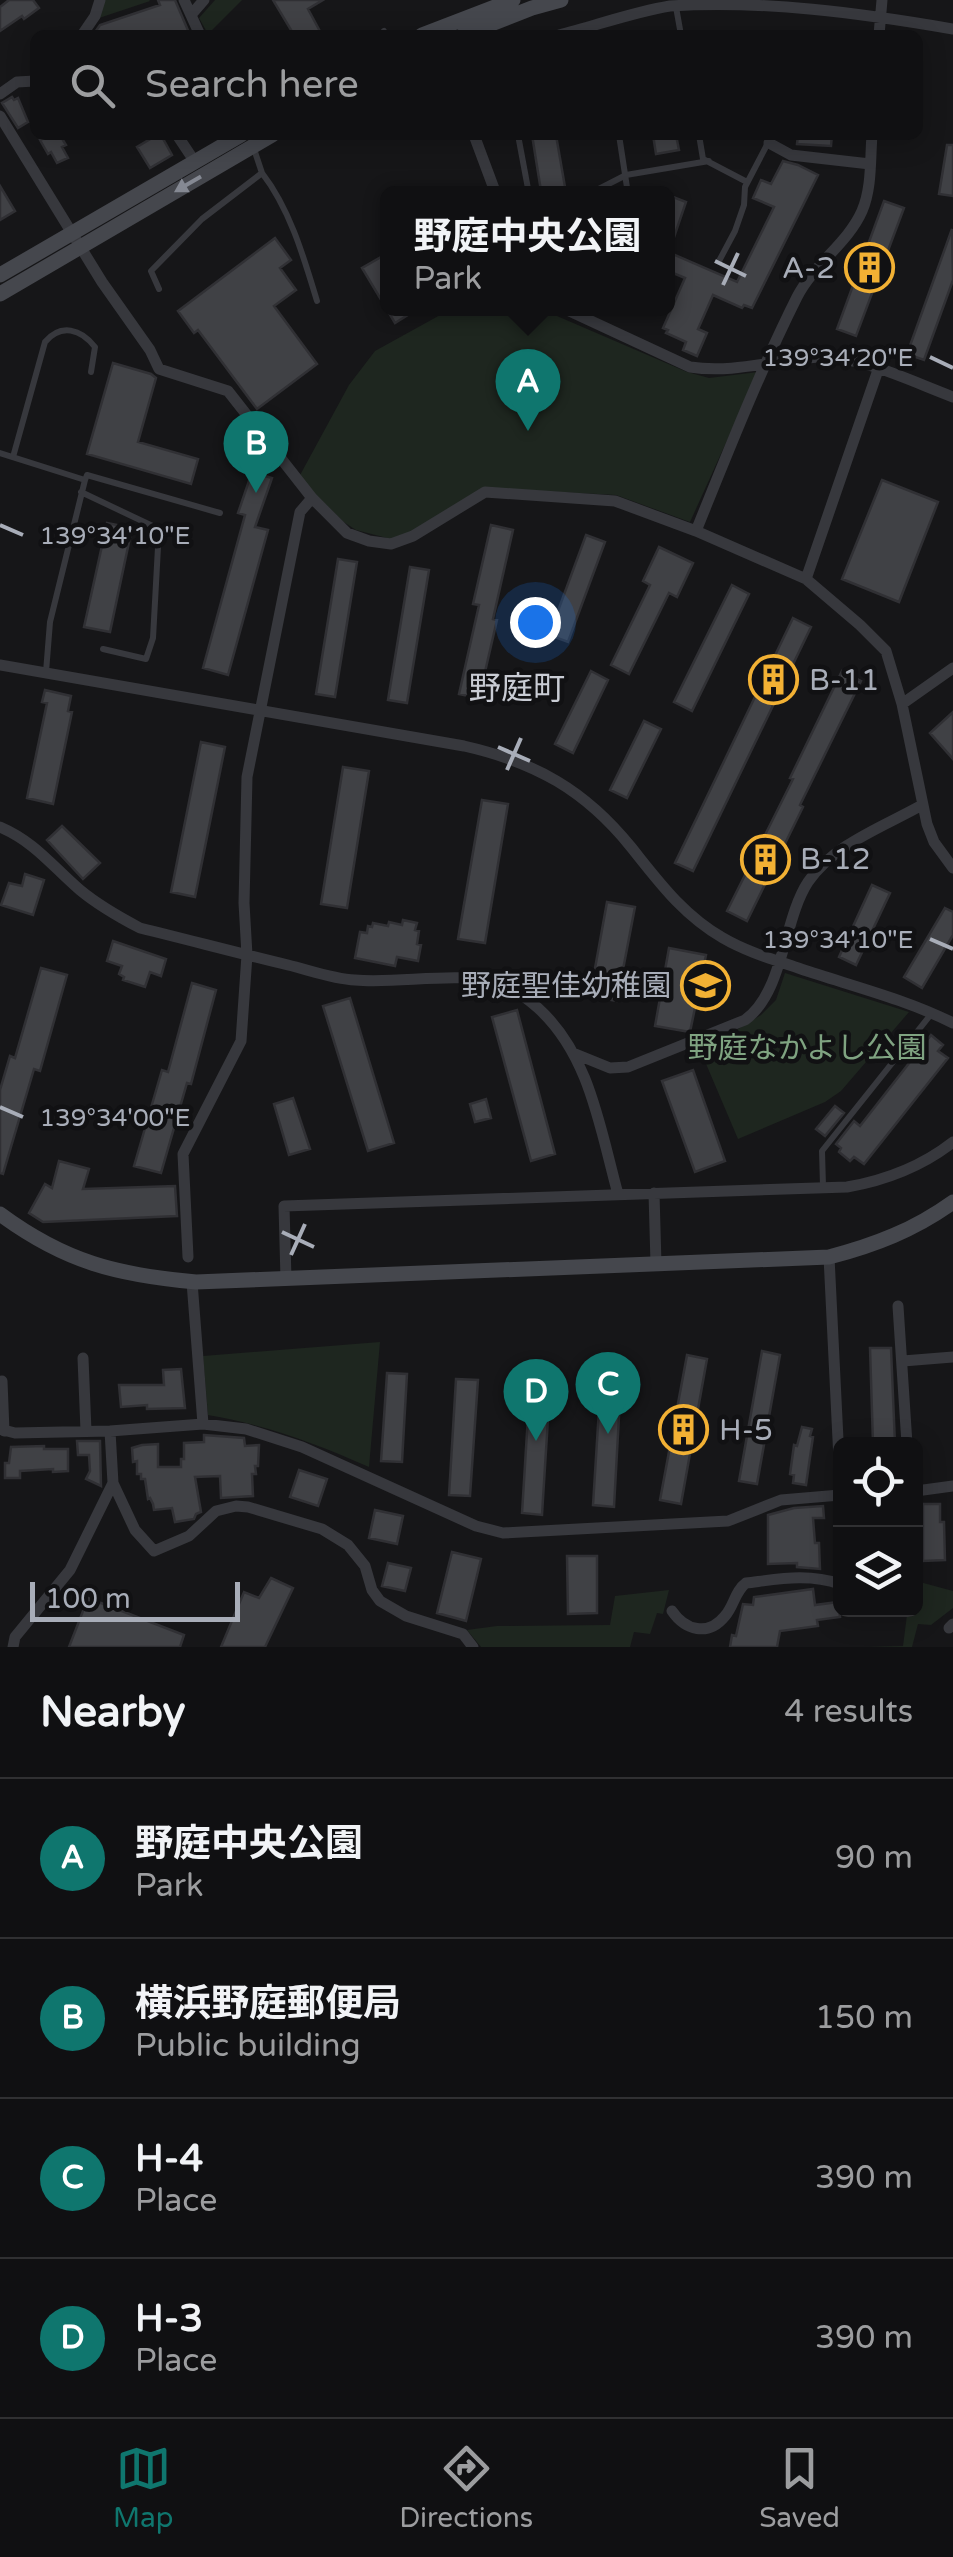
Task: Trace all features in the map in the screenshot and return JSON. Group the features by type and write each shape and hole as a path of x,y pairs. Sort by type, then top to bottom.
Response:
{"street":[{"path":"85,30 100,0"},
{"path":"184,0 198,30"},
{"path":"191,14 204,0"},
{"path":"476,30 561,0"},
{"path":"879,30 882,0"},
{"path":"437,30 508,1"},
{"path":"578,30 676,6 734,2 812,5 953,29"},
{"path":"0,94 17,82 30,81"},
{"path":"0,116 102,282 150,350 158,369 228,391 312,498 347,533 390,544 412,536 485,492 615,501 696,530 806,579 886,652 902,704 922,805 934,842 953,868"},
{"path":"180,140 195,162"},
{"path":"0,275 195,162 252,140"},
{"path":"0,294 254,140"},
{"path":"476,140 493,186"},
{"path":"771,140 791,155 870,164"},
{"path":"696,530 753,394 809,276 862,211 868,190 872,140"},
{"path":"579,316 690,367 749,368 824,357 878,370 953,397"},
{"path":"806,579 878,370"},
{"path":"188,1257 183,1154 241,1041 246,955 247,777 300,512 312,498"},
{"path":"0,665 464,746 534,767 596,808 671,897 693,918 727,940 953,1022"},
{"path":"902,704 953,668"},
{"path":"573,1053 610,1068 628,1067 745,1020 763,1002 810,879 832,855 922,805"},
{"path":"0,827 21,836 79,889 140,928 351,980 457,978 499,983 525,996 550,1019 573,1053 590,1090 618,1194"},
{"path":"286,1279 284,1206 823,1188 874,1182 899,1174 953,1142"},
{"path":"654,1193 656,1264"},
{"path":"0,1214 28,1234 86,1263 124,1274 192,1282 829,1256 895,1237 953,1202"},
{"path":"829,1256 838,1437"},
{"path":"192,1282 202,1424"},
{"path":"898,1306 907,1437"},
{"path":"83,1358 86,1432"},
{"path":"903,1362 953,1358"},
{"path":"2,1381 2,1430 86,1432 202,1424 246,1429 302,1447 476,1526 503,1533 728,1521 781,1500 833,1496"},
{"path":"110,1431 113,1483 135,1530 154,1550 189,1536 216,1511 236,1506 322,1528 348,1545 364,1566 380,1601 406,1616 463,1634 472,1647"},
{"path":"13,1647 15,1637 70,1570 113,1483"},
{"path":"923,1490 953,1486"},
{"path":"672,1611 680,1623 694,1630 706,1628 728,1614 740,1587 746,1583 805,1576 833,1582"}],"lane":[{"path":"676,6 680,30"},
{"path":"257,140 262,173 273,187 304,256 317,302"},
{"path":"519,140 528,186"},
{"path":"620,140 627,186"},
{"path":"700,140 708,162 748,182"},
{"path":"719,261 735,231 744,205 745,187 769,140"},
{"path":"605,186 626,175 708,162"},
{"path":"159,290 151,270 202,219 262,173"},
{"path":"14,457 45,342 52,334 66,329 86,336 95,346 92,372"},
{"path":"0,453 85,480"},
{"path":"46,673 50,622 86,475 220,513"},
{"path":"81,492 159,529 153,638 146,658 103,649"},
{"path":"823,1188 822,1151 932,1013"}],"green space":[{"path":"103,0 149,0 150,1 99,18"},
{"path":"215,0 242,0 212,30 206,30 199,18"},
{"path":"438,316 557,316 687,372 709,378 758,372 690,522 616,495 483,488 411,533 391,539 356,530 333,515 299,477 349,385 375,351"},
{"name":"野庭なかよし公園","path":"785,973 909,1012 841,1091 825,1102 738,1139 701,1052 761,1015 776,1000"},
{"path":"380,1342 369,1467 290,1436 208,1415 203,1356"},
{"path":"923,1583 953,1591 953,1608 931,1625 918,1624 912,1647 866,1647 903,1646 907,1617 923,1617"},
{"path":"669,1590 663,1614 657,1613 650,1634 634,1632 630,1647 481,1647 467,1630 610,1625 615,1596"}],"building":[{"path":"9,0 33,0 39,8 0,31 0,7"},
{"path":"158,0 175,0 188,30 96,30 100,25 160,5"},
{"path":"273,0 323,0 308,9 319,30 291,30"},
{"path":"18,98 28,122 18,128 2,103"},
{"path":"40,140 63,140 68,158 57,163 51,152 48,154"},
{"path":"149,140 164,140 172,155 150,168 137,147"},
{"path":"533,140 557,140 565,186 540,186"},
{"path":"654,140 677,140 679,150 656,154"},
{"path":"797,140 832,140 831,146 797,144"},
{"path":"947,145 953,145 953,196 939,194"},
{"path":"783,161 818,175 752,308 742,308 713,295 698,329 707,333 697,356 683,350 686,342 663,328 668,316 675,316 675,301 685,278 675,274 675,255 737,282 774,207 753,198 761,180 771,184"},
{"path":"0,186 15,211 0,220"},
{"path":"675,198 686,202 675,234"},
{"name":"A-2","path":"884,201 904,208 856,336 837,329"},
{"path":"952,229 953,280 924,360 907,354"},
{"path":"275,238 291,260 280,268 296,290 274,306 317,364 257,409 198,330 194,333 178,311"},
{"path":"380,258 380,298 362,268"},
{"path":"113,363 156,378 138,442 198,459 191,484 87,454"},
{"path":"252,472 272,478 255,527 268,530 228,675 203,668 245,515 238,513"},
{"path":"882,480 938,502 899,602 842,579"},
{"path":"107,523 132,528 110,632 84,627"},
{"path":"491,525 513,530 479,698 459,694 479,605 473,604"},
{"path":"586,535 605,542 568,642 549,635"},
{"path":"659,547 693,563 677,597 669,593 629,674 611,665 650,585 643,581"},
{"path":"338,559 357,562 335,697 316,694"},
{"path":"410,567 429,570 407,703 388,700"},
{"path":"732,585 749,594 692,711 674,702"},
{"path":"793,618 811,627 693,871 675,863"},
{"path":"591,671 608,680 573,753 555,744"},
{"path":"842,671 861,681 747,921 727,911"},
{"path":"45,690 71,696 68,711 72,712 53,804 27,798 47,703 42,702"},
{"path":"953,712 953,759 930,733"},
{"path":"644,721 661,729 627,798 610,790"},
{"path":"201,742 225,747 195,897 171,892"},
{"path":"343,767 369,771 347,908 321,904"},
{"path":"482,800 508,804 485,943 458,939"},
{"path":"62,826 100,863 83,879 47,840"},
{"path":"25,874 44,880 33,915 1,905 9,883 22,886"},
{"path":"872,885 890,893 856,965 839,957"},
{"path":"607,902 635,907 617,1001 590,996"},
{"path":"945,908 953,912 953,935 922,988 904,977"},
{"path":"403,920 417,923 417,944 421,945 418,961 397,957 395,966 355,958 360,932 367,933 373,923 402,925"},
{"path":"113,941 166,959 161,976 150,972 145,987 123,980 119,974 122,966 107,961"},
{"path":"669,948 706,955 690,1032 655,1026"},
{"path":"41,968 67,975 40,1071 34,1069 3,1174 0,1090 10,1056 15,1058"},
{"path":"192,983 216,990 191,1084 187,1083 161,1173 134,1166 162,1070 168,1072"},
{"path":"350,998 394,1143 368,1151 323,1006"},
{"path":"517,1010 555,1154 531,1161 492,1017"},
{"path":"931,1035 943,1045 938,1051 948,1058 864,1164 854,1157 850,1161 836,1144 854,1121 860,1126"},
{"path":"693,1070 725,1161 695,1172 662,1081"},
{"path":"293,1098 310,1149 289,1155 274,1104"},
{"path":"486,1099 491,1118 475,1122 470,1104"},
{"path":"835,1106 844,1113 825,1136 816,1129"},
{"path":"59,1161 89,1169 83,1189 175,1186 177,1216 43,1222 29,1213 45,1184 52,1188"},
{"path":"870,1348 891,1348 895,1437 873,1437"},
{"path":"762,1351 780,1355 757,1484 739,1481"},
{"name":"H-5","path":"687,1355 707,1359 681,1504 660,1500"},
{"path":"602,1361 622,1362 614,1507 593,1505"},
{"path":"531,1368 551,1370 542,1515 522,1513"},
{"path":"181,1369 185,1408 121,1407 119,1385 164,1385 163,1370"},
{"path":"387,1373 407,1374 402,1462 381,1461"},
{"path":"456,1379 478,1380 470,1496 449,1495"},
{"path":"802,1427 812,1429 813,1437 806,1485 793,1483 794,1475 790,1474 794,1445 797,1446"},
{"path":"204,1435 244,1438 245,1446 259,1445 258,1466 256,1474 252,1474 253,1496 221,1498 220,1476 195,1477 201,1512 194,1519 175,1522 172,1508 154,1510 145,1479 137,1474 132,1448 158,1444 158,1467 181,1467 184,1443 204,1442"},
{"path":"77,1441 100,1441 101,1486 86,1479 89,1455 78,1455"},
{"path":"11,1447 68,1449 68,1471 20,1471 20,1478 5,1478"},
{"path":"299,1470 327,1479 318,1506 290,1497"},
{"path":"923,1504 940,1504 945,1560 923,1561"},
{"path":"823,1506 824,1518 813,1518 820,1569 797,1567 797,1563 768,1564 768,1515"},
{"path":"375,1510 403,1516 397,1544 369,1538"},
{"path":"452,1552 481,1559 466,1621 437,1613"},
{"path":"567,1556 597,1556 597,1613 568,1614"},
{"path":"388,1563 411,1568 405,1591 382,1586"},
{"path":"271,1578 293,1588 265,1647 221,1647 244,1592 259,1598"},
{"path":"813,1589 815,1605 833,1603 833,1617 840,1617 817,1620 818,1626 780,1631 777,1647 730,1647 743,1604 753,1605 754,1597"},
{"path":"88,1598 184,1635 180,1647 69,1647"}],"place":[{"name":"A-2","path":"870,268"},
{"name":"野庭中央公園","path":"528,431"},
{"name":"横浜野庭郵便局","path":"256,493"},
{"name":"B-11","path":"774,680"},
{"name":"B-12","path":"765,859"},
{"name":"野庭聖佳幼稚園","path":"706,986"},
{"name":"H-5","path":"684,1430"},
{"name":"H-4","path":"608,1434"},
{"name":"H-3","path":"536,1441"}],"district":[{"name":"野庭町","path":"517,689"}]}
